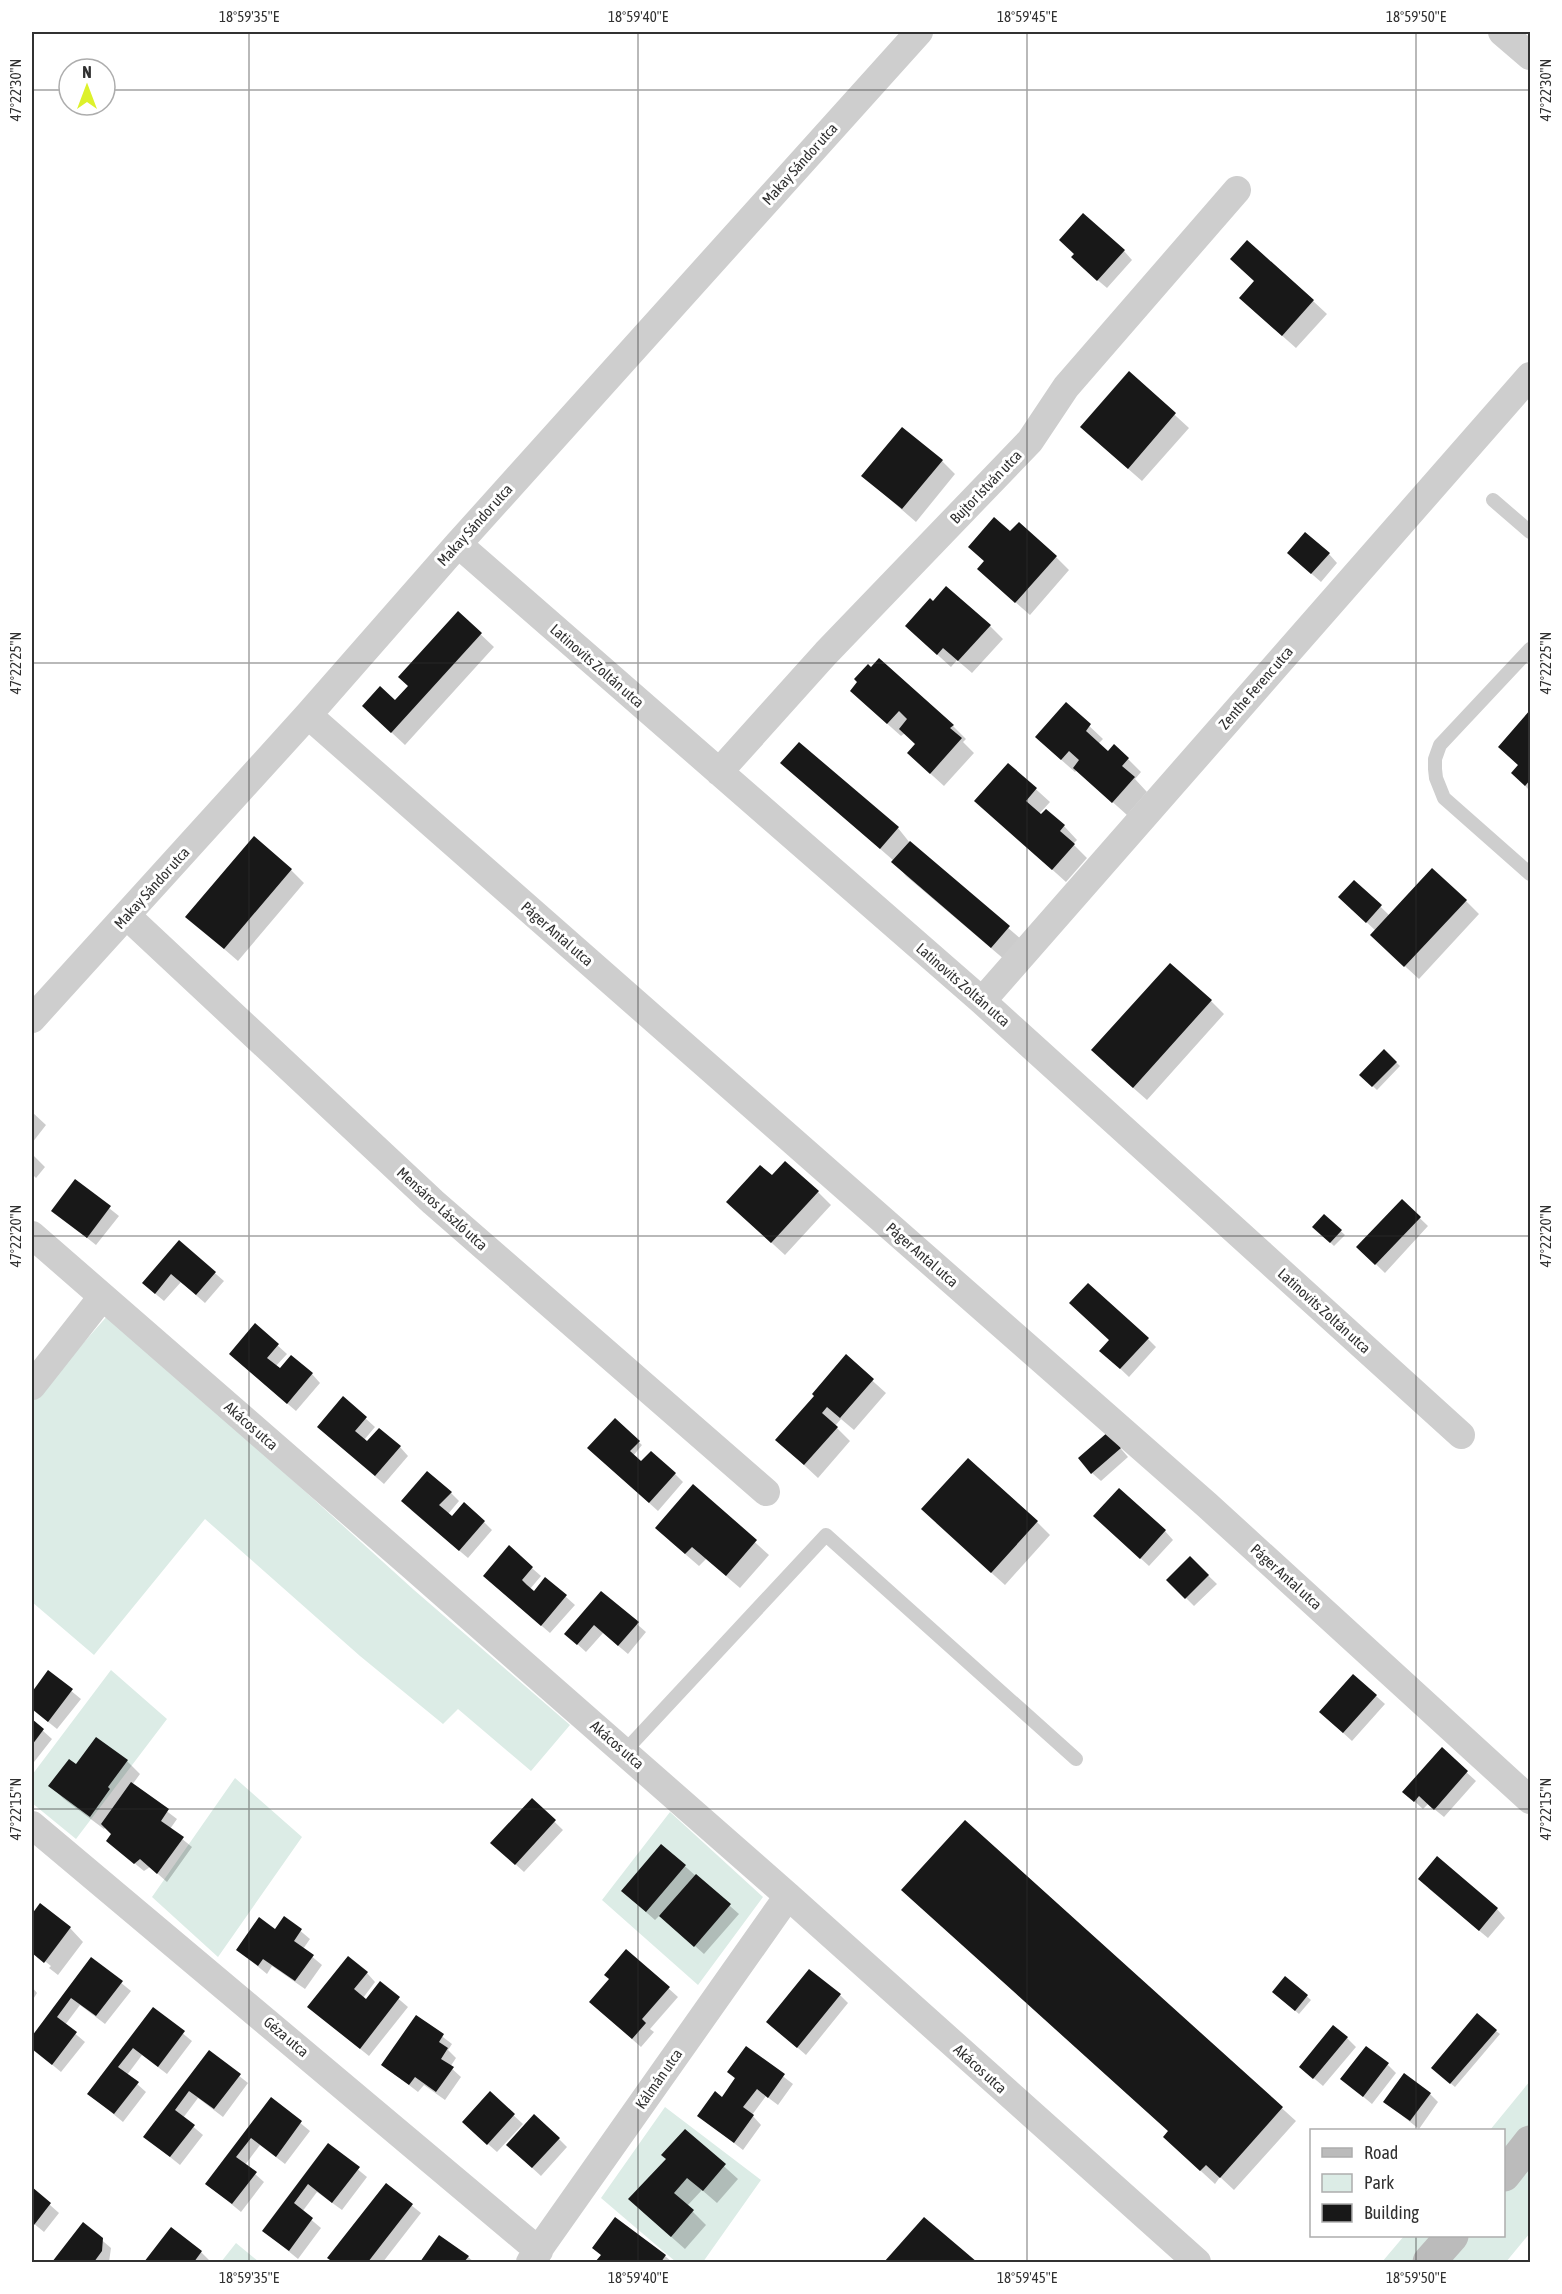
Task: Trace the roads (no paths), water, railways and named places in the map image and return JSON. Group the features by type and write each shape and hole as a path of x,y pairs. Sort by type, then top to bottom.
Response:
{"main road":[{"path":"1505,2173 1530,2142"},
{"path":"1429,2262 1450,2237"}],"street":[{"name":"Makay Sándor utca","path":"32,1019 308,715 458,544 919,32"},
{"path":"1502,32 1530,56"},
{"name":"Bujtor István utca","path":"719,772 826,653 1030,441 1066,387 1237,190"},
{"name":"Zenthe Ferenc utca","path":"982,1001 1530,376"},
{"name":"Latinovits Zoltán utca","path":"458,544 982,1001 1461,1435"},
{"name":"Páger Antal utca","path":"308,715 1207,1505 1530,1800"},
{"name":"Mensáros László utca","path":"127,916 433,1202 766,1492"},
{"name":"Akácos utca","path":"32,1236 788,1896 1197,2262"},
{"path":"32,1386 102,1297"},
{"name":"Géza utca","path":"32,1825 535,2257"},
{"name":"Kálmán utca","path":"535,2257 788,1896"}],"lane":[{"path":"1493,500 1530,532"},
{"path":"1530,649 1440,745 1435,759 1436,778 1444,798 1530,874"},
{"path":"624,1752 826,1536 1076,1759"}]}
